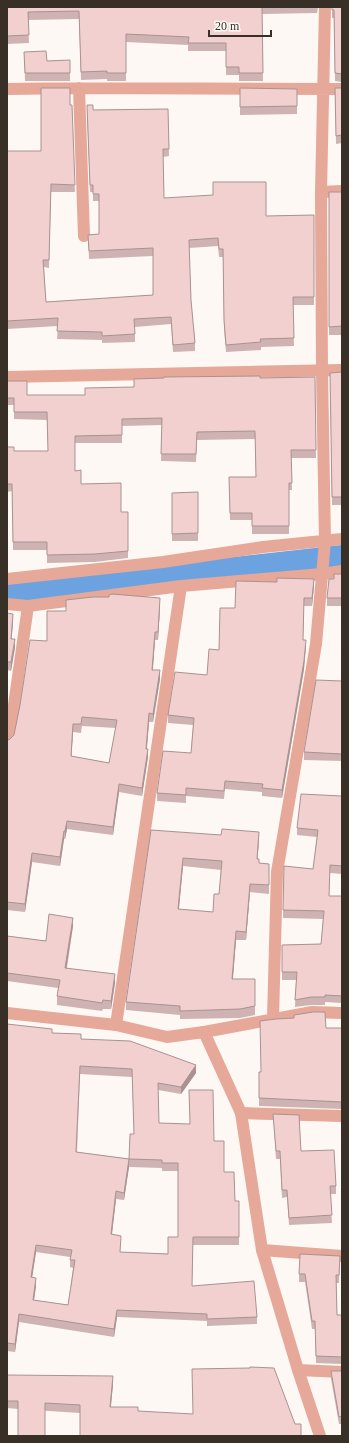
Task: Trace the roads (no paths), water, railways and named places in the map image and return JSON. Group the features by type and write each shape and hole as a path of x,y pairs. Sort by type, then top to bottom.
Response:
{"street":[{"path":"274,1018 277,872 316,644 325,541 321,192 325,7"},
{"path":"79,88 84,236"},
{"path":"7,90 79,88 342,89"},
{"path":"321,192 342,191"},
{"path":"7,377 342,370"},
{"path":"7,579 163,562 263,547 342,539"},
{"path":"7,604 28,606 181,586 342,571"},
{"path":"116,1024 181,586"},
{"path":"7,741 13,712 28,606"},
{"path":"7,1013 116,1024 167,1037 204,1032 312,1012 342,1013"},
{"path":"204,1032 242,1113 262,1250 298,1370 320,1436"},
{"path":"242,1113 342,1116"},
{"path":"262,1250 342,1256"},
{"path":"298,1370 342,1372"}],"waterway":[{"path":"7,593 342,556"}]}
